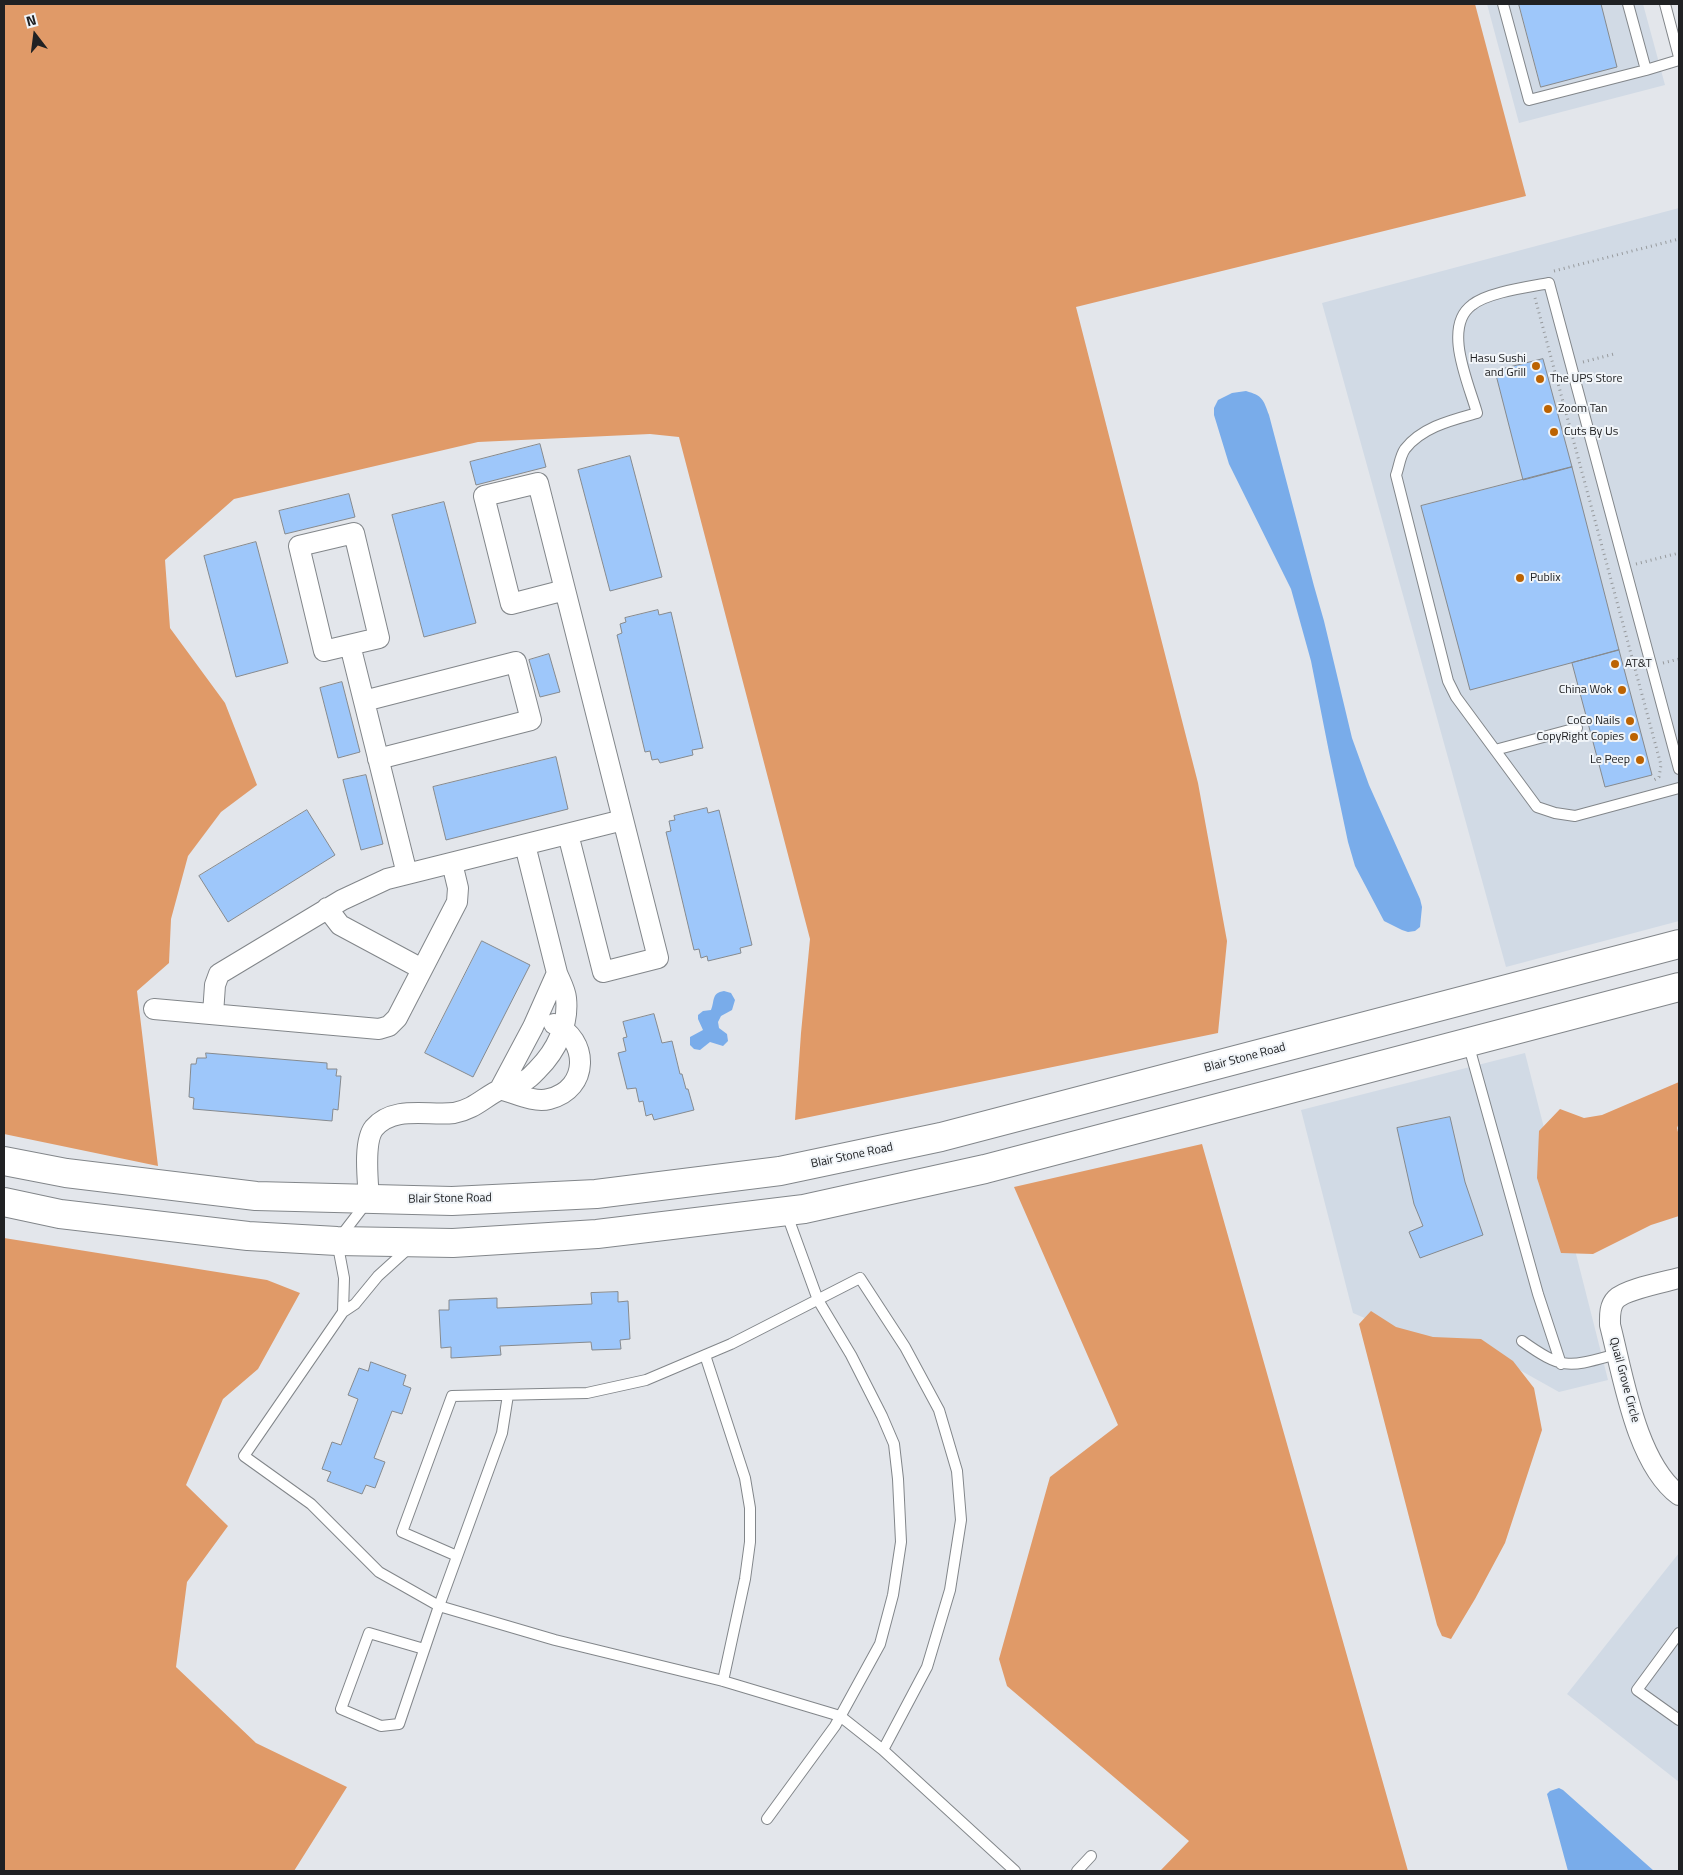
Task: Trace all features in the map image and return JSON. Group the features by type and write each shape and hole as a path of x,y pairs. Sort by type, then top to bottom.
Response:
{"main road":[{"name":"Blair Stone Road","path":"4,1161 66,1173 256,1196 452,1201 596,1194 780,1171 941,1137 1679,944"},
{"path":"4,1202 60,1214 248,1236 337,1242 453,1243 597,1234 804,1209 985,1169 1679,987"}],"street":[{"path":"565,590 511,604 484,496 538,483 658,958 603,972 568,834"},
{"path":"354,533 379,638 350,645 324,651 299,546 354,533"},
{"path":"350,645 407,874"},
{"path":"364,701 516,662 531,720 378,759"},
{"path":"213,1014 215,985 219,974 342,900 387,879 623,820"},
{"path":"369,1199 368,1150 370,1135 376,1127 387,1118 399,1115 453,1113 483,1102 500,1089 527,1080 546,1061 558,1043 566,1018 566,998 557,973 525,845"},
{"path":"154,1009 379,1029 389,1026 397,1018 457,902 458,888 452,863"},
{"path":"327,908 340,925 422,970"},
{"path":"500,1089 538,1017 557,973"},
{"path":"500,1089 536,1100 548,1100 561,1095 572,1086 580,1073 579,1058 574,1040 563,1028 538,1017"},
{"name":"Quail Grove Circle","path":"1679,1278 1632,1291 1616,1299 1609,1312 1610,1325 1636,1428 1655,1467 1679,1495"}],"lane":[{"path":"1503,4 1529,100 1646,70 1679,58 1665,4"},
{"path":"1628,4 1646,70"},
{"path":"1679,769 1549,283 1494,295 1473,304 1463,313 1457,334 1458,349 1477,413 1437,425 1412,442 1404,451 1396,475 1448,681 1456,697 1537,807 1555,813 1574,816 1679,788"},
{"path":"1495,750 1577,728"},
{"path":"1468,1042 1538,1294 1560,1364"},
{"path":"343,1312 344,1278 337,1242 369,1199"},
{"path":"767,1819 835,1726 880,1644 893,1595 901,1542 894,1444 882,1416 850,1355 818,1300 786,1211"},
{"path":"416,1242 378,1276 355,1304 343,1312 244,1456 311,1504 379,1572 439,1606 555,1640 723,1681 840,1716 883,1750 1015,1871"},
{"path":"457,1556 402,1532 452,1396 587,1393 646,1380 731,1344 860,1278 904,1347 939,1410 957,1470 961,1520 950,1590 927,1667 883,1750"},
{"path":"1522,1341 1543,1356 1560,1364 1578,1365 1617,1354"},
{"path":"705,1355 745,1478 750,1508 750,1542 723,1681"},
{"path":"424,1649 369,1633 341,1709 381,1726 399,1724 439,1606 502,1433 508,1395"},
{"path":"1679,1633 1638,1690 1679,1720"},
{"path":"1077,1871 1091,1856"}],"path":[{"path":"1609,572 1679,553"}],"shaded area":[{"path":"4,4 1475,4 1526,196 1076,307 1198,783 1227,941 1218,1033 795,1120 810,939 679,437 650,434 478,442 234,499 165,560 170,628 225,703 257,785 221,812 188,856 171,919 169,963 137,991 158,1166 4,1134"},
{"path":"1487,4 1643,4 1665,85 1519,123"},
{"path":"1679,208 1679,921 1506,967 1322,303"},
{"path":"1525,1053 1608,1380 1559,1392 1466,1340 1418,1341 1353,1313 1301,1110"},
{"path":"1679,1082 1679,1123 1677,1128 1679,1136 1679,1216 1651,1225 1593,1254 1561,1253 1537,1178 1539,1131 1560,1109 1584,1118 1602,1115"},
{"path":"1202,1144 1408,1871 1160,1871 1189,1841 1007,1686 999,1659 1050,1477 1118,1425 1014,1187"},
{"path":"4,1238 267,1280 300,1293 258,1369 223,1399 186,1485 228,1526 187,1582 176,1667 256,1743 347,1787 294,1871 4,1871"},
{"path":"1371,1311 1396,1327 1433,1337 1481,1339 1513,1361 1534,1388 1542,1430 1505,1543 1451,1639 1442,1636 1437,1625 1359,1324"},
{"path":"1679,1553 1679,1782 1567,1694"}],"water":[{"path":"1246,391 1262,399 1269,415 1324,621 1352,738 1369,785 1420,899 1422,907 1420,927 1415,931 1408,932 1384,921 1355,866 1348,842 1311,661 1291,589 1229,464 1214,415 1214,408 1218,400 1232,393"},
{"path":"724,991 731,993 735,1000 732,1010 721,1016 718,1022 719,1028 727,1034 728,1041 723,1046 710,1042 700,1050 694,1049 690,1045 690,1037 703,1030 698,1015 703,1011 711,1010 715,996"},
{"path":"1559,1788 1654,1871 1568,1871 1547,1794"}],"building":[{"path":"1519,4 1601,4 1617,67 1541,87"},
{"path":"1543,359 1572,467 1523,480 1495,371"},
{"path":"540,444 546,467 476,485 470,462"},
{"path":"630,456 662,577 610,591 578,470"},
{"name":"Publix","path":"1572,467 1619,650 1470,690 1421,506"},
{"path":"349,494 355,517 285,534 279,511"},
{"path":"444,502 476,623 424,637 392,515"},
{"path":"256,542 288,663 236,677 204,556"},
{"path":"658,610 659,615 671,612 703,748 692,750 693,755 660,763 658,759 652,760 650,751 645,752 617,635 622,633 620,624 626,622 625,618"},
{"path":"1619,650 1652,775 1605,787 1572,663"},
{"path":"549,654 560,692 540,697 529,660"},
{"path":"342,682 360,752 338,758 320,688"},
{"path":"556,757 568,809 446,840 433,787"},
{"path":"366,775 383,844 361,850 343,780"},
{"path":"707,808 708,813 719,810 752,945 740,948 741,953 708,961 707,956 701,958 699,949 694,950 666,832 671,831 669,821 675,820 674,816"},
{"path":"307,810 335,855 228,922 199,876"},
{"path":"482,941 530,965 473,1077 425,1053"},
{"path":"654,1014 662,1043 672,1041 680,1074 682,1074 686,1089 688,1089 694,1110 654,1120 652,1114 646,1116 643,1101 639,1102 636,1088 627,1089 618,1053 626,1051 623,1038 627,1037 623,1022"},
{"path":"206,1053 327,1063 327,1069 337,1069 336,1076 341,1076 338,1110 333,1109 332,1121 193,1109 194,1098 189,1097 191,1064 196,1064 197,1058 206,1058"},
{"path":"1450,1117 1465,1182 1483,1235 1420,1258 1409,1232 1423,1226 1414,1204 1397,1128"},
{"path":"618,1292 618,1302 628,1301 630,1339 620,1340 621,1349 592,1350 591,1342 500,1346 501,1355 451,1358 451,1347 441,1348 439,1310 449,1310 449,1300 497,1298 497,1308 592,1304 591,1293"},
{"path":"371,1362 406,1375 403,1385 411,1388 402,1414 392,1411 374,1458 385,1462 375,1488 366,1485 362,1494 327,1481 331,1472 322,1469 332,1442 341,1445 358,1399 348,1395 359,1368 368,1371"}],"place":[{"name":"Hasu Sushi and Grill","path":"1536,366"},
{"name":"The UPS Store","path":"1540,379"},
{"name":"Zoom Tan","path":"1548,409"},
{"name":"Cuts By Us","path":"1554,432"},
{"name":"Publix","path":"1520,578"},
{"name":"AT&T","path":"1615,664"},
{"name":"China Wok","path":"1622,690"},
{"name":"CoCo Nails","path":"1630,721"},
{"name":"CopyRight Copies","path":"1634,737"},
{"name":"Le Peep","path":"1640,760"}]}
